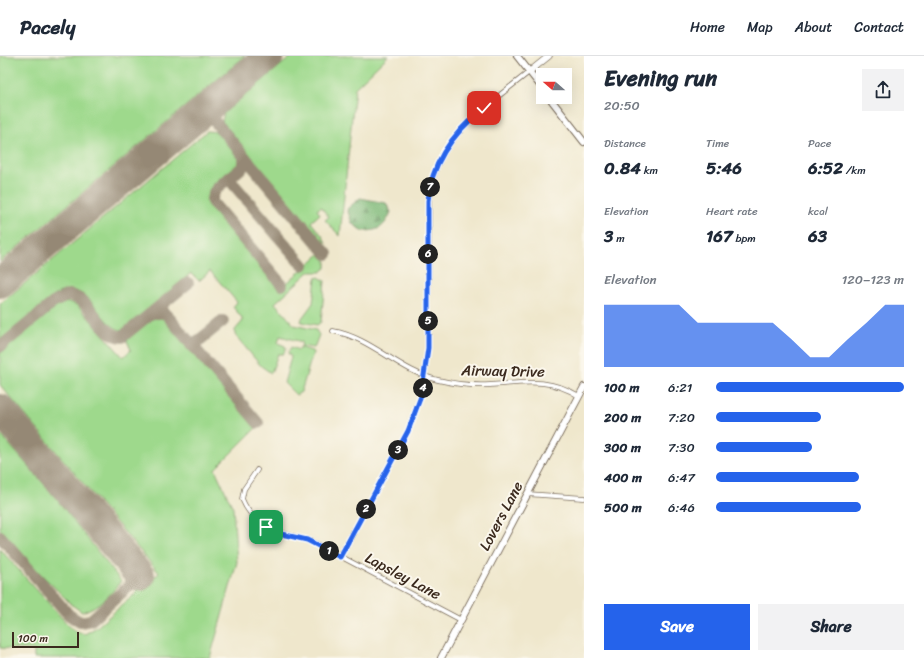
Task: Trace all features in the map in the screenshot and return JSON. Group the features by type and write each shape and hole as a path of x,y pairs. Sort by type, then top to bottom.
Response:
{"main road":[{"path":"517,56 536,80"},
{"path":"529,72 549,56"},
{"path":"554,104 584,142"},
{"name":"Lovers Lane","path":"441,658 584,387"}],"street":[{"path":"340,557 411,424 419,403 425,375 428,341 428,201 432,177 448,144 463,126 529,72"},
{"name":"Airway Drive","path":"334,331 356,338 387,357 439,381 468,385 526,382 548,383 565,388 579,396"},
{"name":"Lapsley Lane","path":"257,470 245,486 241,495 244,503 254,516 272,531 307,540 461,620"},
{"path":"527,494 584,498"}],"green space":[{"path":"0,56 245,56 0,262"},
{"path":"292,56 388,56 355,88 340,236 325,220 329,217 321,207 317,210 320,214 311,222 324,238 326,249 288,205 289,202 222,121 224,113"},
{"path":"207,131 218,132 239,159 239,166 210,192 208,198 280,289 321,253 326,259 326,268 321,272 309,272 275,303 294,325 316,330 319,335 314,348 301,346 302,342 280,336 278,343 285,346 286,349 283,354 278,354 271,373 261,366 235,335 235,330 242,322 242,318 233,307 237,302 210,271 199,281 191,273 126,328 120,330 105,319 86,297 78,292 69,290 58,293 0,341 0,304"},
{"path":"360,198 386,203 391,212 386,222 380,228 362,231 352,223 347,209"},
{"path":"319,277 325,281 321,322 317,325 301,322 302,318 313,303 316,278"},
{"path":"69,302 77,305 123,357 131,350 127,341 137,327 152,318 162,317 256,428 215,469 233,508 237,562 210,658 34,658 34,650 0,648 0,549 69,626 76,632 85,634 97,627 159,573 0,385 0,353 60,304"},
{"path":"291,347 299,350 300,347 312,351 313,353 301,392 296,395 284,383 291,357 288,353"},
{"path":"0,434 51,492 121,581 109,595 94,607 82,612 72,605 25,558 0,529"}],"taxiway":[{"path":"205,110 327,254"},
{"path":"244,156 244,165 219,186 212,196 212,202 282,285"},
{"path":"229,179 303,265"},
{"path":"0,347 53,303 68,295 77,298 84,303 107,330 114,335 122,337 188,283"},
{"path":"152,313 165,313 258,423"},
{"path":"191,345 196,343 223,321"},
{"path":"0,536 69,615 80,622 91,620 140,576"}],"runway":[{"path":"0,283 269,56"},
{"path":"0,409 140,576"}],"route":[{"path":"266,527 277,533 307,540 340,557 392,462 411,424 419,403 427,364 428,201 430,185 435,170 448,144 463,126 484,108"}]}
